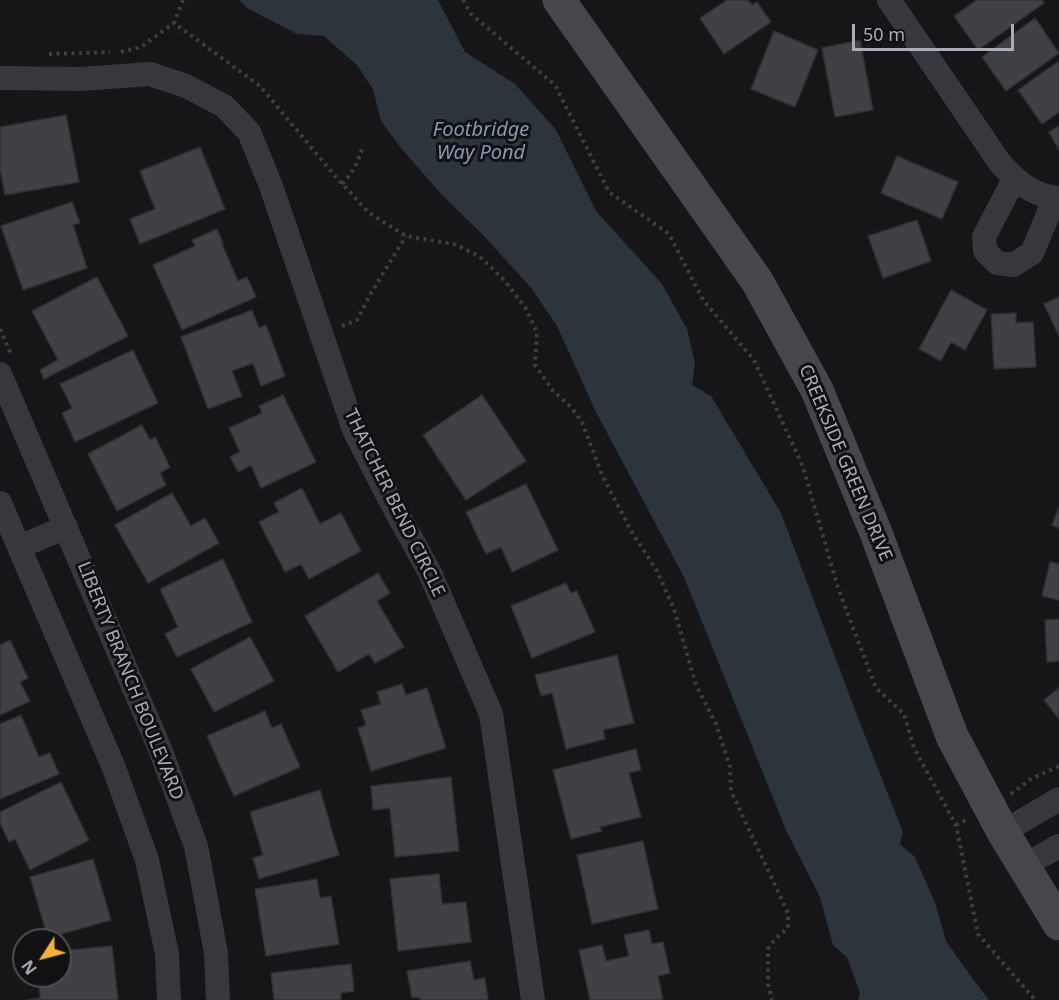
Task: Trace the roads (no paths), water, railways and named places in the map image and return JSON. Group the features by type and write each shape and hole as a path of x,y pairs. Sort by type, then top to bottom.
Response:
{"main road":[{"name":"CREEKSIDE GREEN DRIVE","path":"560,0 757,281 818,390 876,533 952,736 1003,832 1059,924"}],"street":[{"path":"889,0 1000,163 1014,178 1033,192 1057,198 1032,253 1014,265 997,264 985,251 984,237 1014,178"},
{"name":"THATCHER BEND CIRCLE","path":"0,78 81,79 150,74 186,86 224,106 249,132 271,186 354,430 430,573 491,714 534,1000"},
{"name":"LIBERTY BRANCH BOULEVARD","path":"0,374 160,749 196,846 216,953 218,1000"},
{"path":"0,503 114,768 147,860 167,954 169,1000"},
{"path":"19,547 66,527"},
{"path":"1003,832 1059,799"},
{"path":"1024,866 1059,846"}],"water":[{"name":"Footbridge Way Pond","path":"239,0 438,0 465,52 515,84 556,130 596,211 662,284 687,329 695,363 692,385 711,396 781,513 903,832 900,844 915,857 936,905 946,941 989,1000 858,1000 860,993 847,957 833,945 820,897 786,830 684,577 596,412 557,326 532,289 484,236 442,195 401,148 381,121 373,89 357,65 324,36 297,34 247,8"}]}
